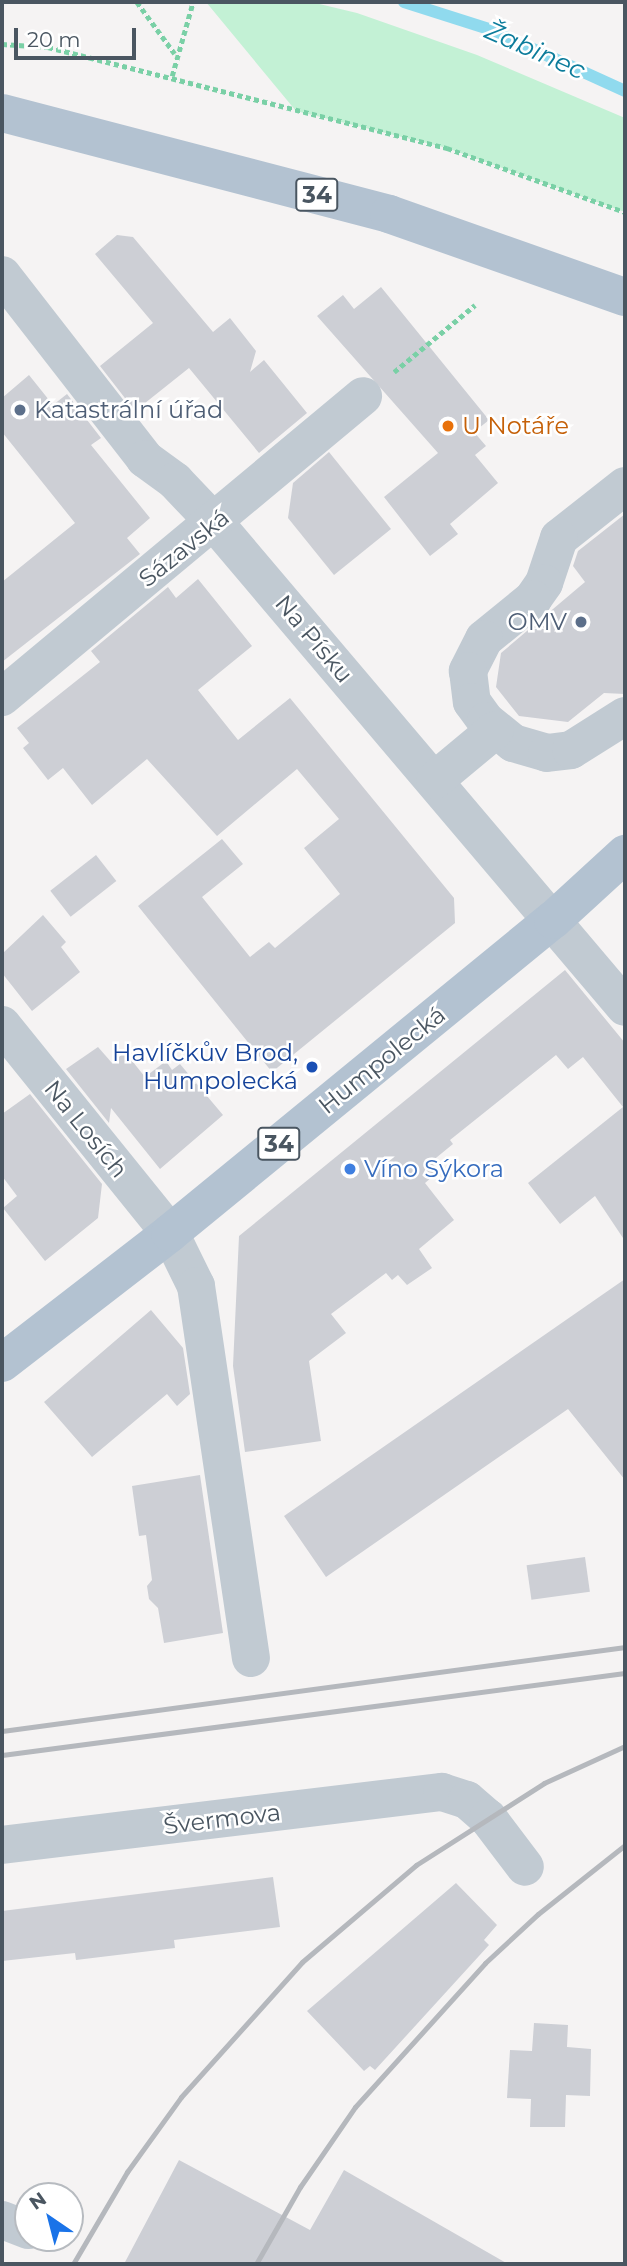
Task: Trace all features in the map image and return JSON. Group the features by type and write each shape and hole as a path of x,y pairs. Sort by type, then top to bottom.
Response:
{"main road":[{"name":"34","path":"2,113 389,214 625,297"},
{"name":"Humpolecká","path":"2,1363 170,1233 553,920 625,855"}],"street":[{"name":"Na Písku","path":"2,275 145,459 175,481 215,523 625,1007"},
{"name":"Sázavská","path":"2,697 215,523 363,396"},
{"path":"625,486 559,538 544,583 533,599 484,639 473,654 469,691 495,730 513,743 547,753 583,745 625,716"},
{"path":"435,780 495,730"},
{"name":"Na Losích","path":"2,1025 170,1233"},
{"path":"170,1233 188,1267 201,1309 251,1658"},
{"name":"Švermova","path":"2,1845 442,1792 467,1800 488,1818 525,1867"}],"path":[{"path":"137,2 175,54"},
{"path":"172,76 175,54 193,2"},
{"path":"2,44 48,47 172,76 447,148 625,212"},
{"path":"363,396 475,305"}],"green space":[{"path":"206,2 311,2 357,13 477,55 625,118 625,212 447,148 296,111"}],"building":[{"path":"117,235 133,237 213,332 230,318 256,351 250,372 264,360 307,413 259,453 189,368 135,411 100,366 153,323 95,254"},
{"path":"381,287 489,420 474,432 486,446 475,455 498,483 450,524 458,534 430,556 384,497 438,453 317,316 343,295 354,309"},
{"path":"29,375 53,405 67,394 101,438 91,445 150,518 127,538 140,554 2,662 2,582 75,523 2,432 2,398"},
{"path":"329,452 391,529 334,575 288,518 293,483"},
{"name":"OMV","path":"625,514 625,694 604,693 568,722 519,716 496,687 501,653 585,582 573,566 578,551"},
{"path":"198,579 252,646 198,690 238,740 290,698 454,898 455,923 272,1072 138,906 222,839 243,864 202,897 250,957 269,942 275,948 340,894 304,848 339,819 297,769 217,836 147,759 92,805 63,768 48,780 23,748 29,743 17,728 100,662 91,651 168,587 176,598"},
{"path":"96,855 116,881 71,917 50,891"},
{"path":"43,915 66,942 61,947 80,972 32,1011 2,973 2,954"},
{"path":"565,970 625,1043 625,1241 595,1196 560,1224 528,1183 623,1107 583,1057 568,1069 556,1055 450,1140 453,1144 431,1162 439,1171 425,1183 454,1220 419,1249 432,1268 407,1285 398,1275 392,1280 386,1273 331,1314 346,1333 309,1361 321,1441 245,1452 233,1366 239,1236"},
{"path":"98,1047 112,1063 125,1052 145,1077 166,1061 172,1070 180,1064 223,1115 160,1169 111,1108 109,1123 66,1069"},
{"path":"30,1094 102,1184 98,1218 45,1261 3,1208 17,1196 2,1176 2,1114"},
{"path":"625,1279 625,1480 568,1409 326,1577 284,1516"},
{"path":"151,1310 183,1348 190,1394 177,1406 167,1394 92,1457 44,1402"},
{"path":"200,1475 223,1633 164,1643 158,1608 149,1599 147,1586 152,1580 146,1535 139,1536 132,1486"},
{"path":"585,1557 590,1592 531,1600 527,1565"},
{"path":"273,1877 280,1927 174,1940 175,1948 76,1960 75,1953 2,1961 2,1911"},
{"path":"456,1883 497,1925 484,1940 489,1945 375,2070 370,2066 364,2071 307,2011"},
{"path":"534,2023 568,2025 567,2047 591,2049 590,2096 566,2095 565,2127 530,2127 531,2099 507,2098 510,2050 532,2051"},
{"path":"179,2160 310,2230 344,2170 508,2264 124,2264"}],"waterway":[{"name":"Žabinec","path":"404,2 489,29 625,91"}],"railway":[{"path":"2,1731 625,1647"},
{"path":"2,1755 625,1673"},
{"path":"73,2264 127,2172 181,2097 302,1962 416,1865 544,1783 625,1746"},
{"path":"256,2264 300,2187 355,2107 485,1963 538,1914 625,1845"}],"place":[{"name":"Katastrální úřad","path":"20,410"},
{"name":"U Notáře","path":"448,426"},
{"name":"OMV","path":"581,622"},
{"name":"Havlíčkův Brod, Humpolecká","path":"312,1067"},
{"name":"Víno Sýkora","path":"350,1169"}]}
